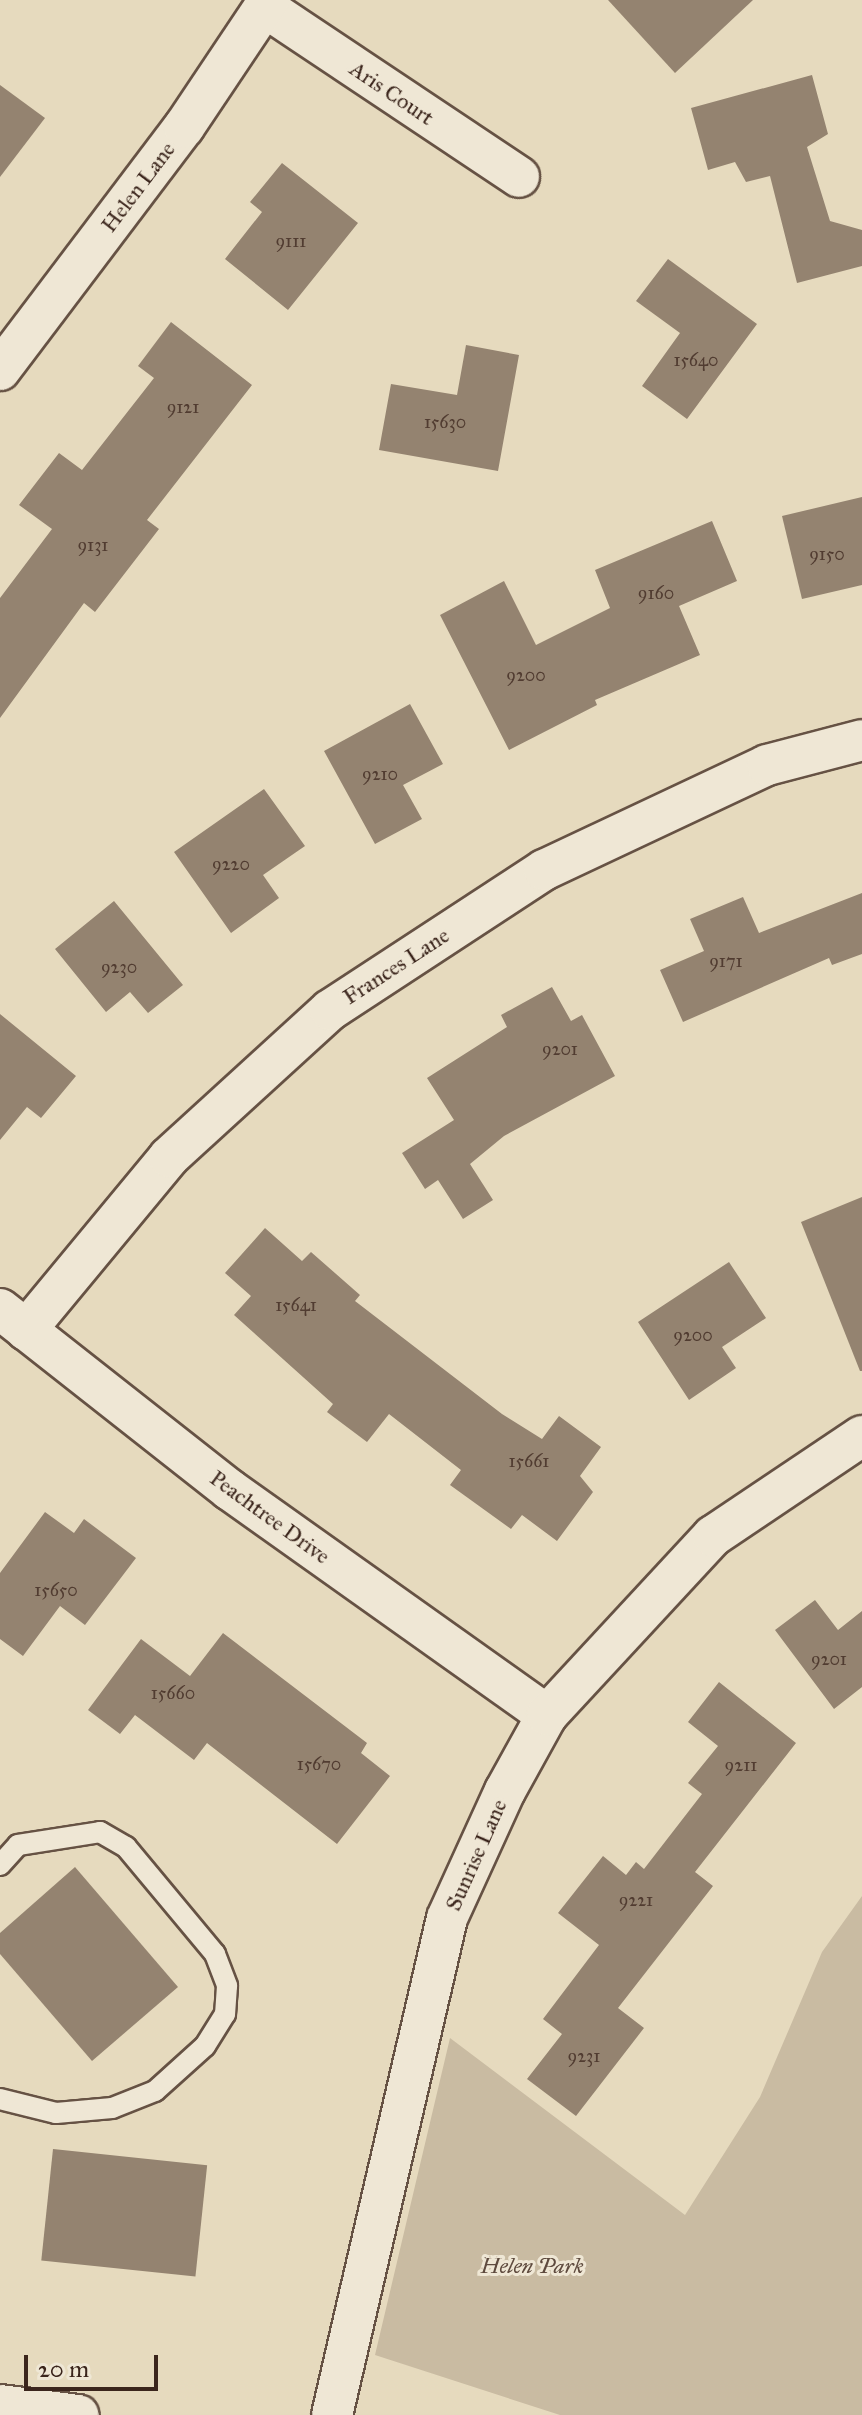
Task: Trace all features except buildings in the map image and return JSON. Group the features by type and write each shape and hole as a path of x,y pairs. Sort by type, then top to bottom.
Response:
{"street":[{"name":"Aris Court","path":"267,4 519,177"},
{"name":"Helen Lane","path":"0,370 184,127 267,4"},
{"name":"Frances Lane","path":"13,1319 169,1157 330,1010 544,870 767,765 862,740"},
{"name":"Peachtree Drive","path":"13,1319 230,1490 547,1715"},
{"name":"Sunrise Lane","path":"332,2415 447,1918 547,1715 713,1536 862,1436"},
{"path":"0,2405 78,2415"}],"lane":[{"path":"0,1865 18,1845 100,1832 126,1847 205,1942 227,1986 225,2014 205,2046 155,2091 112,2108 56,2113 0,2099"}],"green space":[{"name":"Helen Park","path":"862,1896 862,2415 560,2415 375,2355 450,2038 685,2215 760,2097 822,1952"}]}
